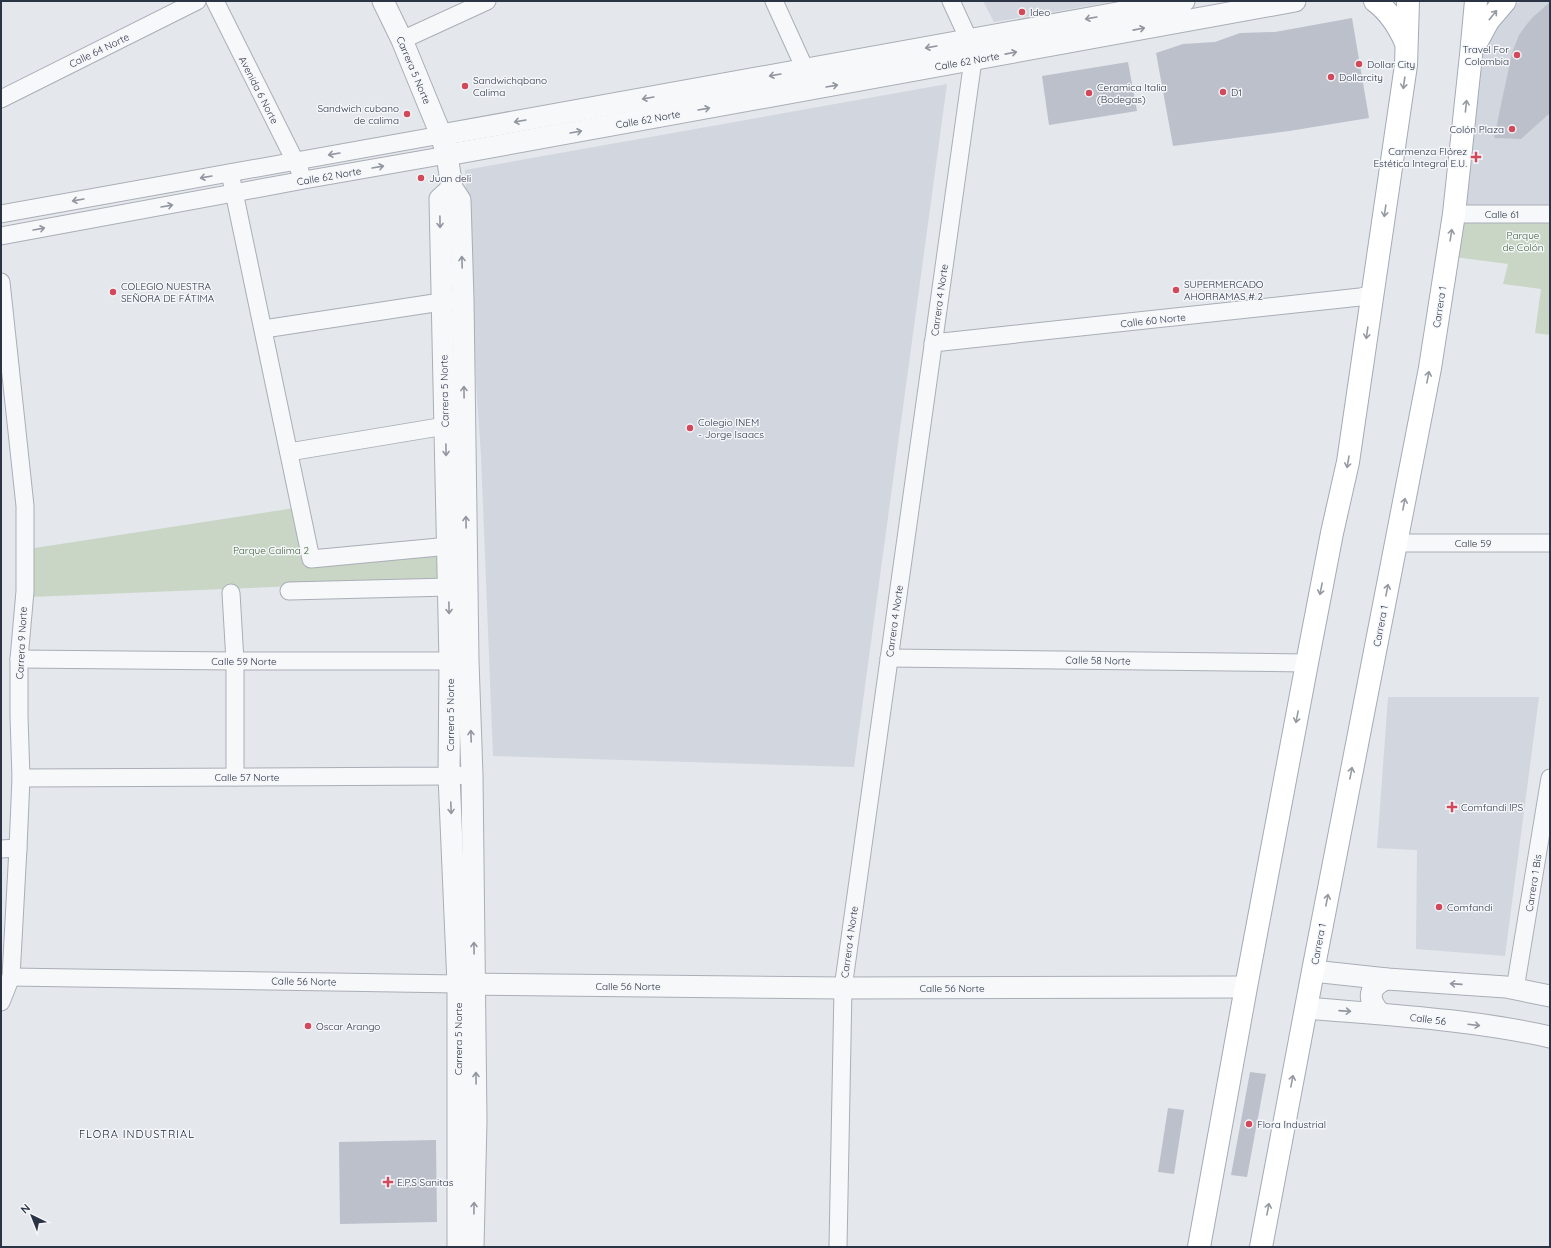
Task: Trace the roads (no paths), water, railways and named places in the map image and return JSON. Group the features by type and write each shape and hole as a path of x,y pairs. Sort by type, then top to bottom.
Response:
{"main road":[{"path":"1375,1 1395,22 1406,44"},
{"path":"1199,1247 1307,663 1332,533 1348,462 1406,64 1408,1"},
{"name":"Carrera 1","path":"1261,1247 1430,368 1454,214 1472,55 1476,1"},
{"path":"1472,55 1484,28 1505,1"}],"street":[{"name":"Calle 64 Norte","path":"1,99 197,1"},
{"name":"Avenida 6 Norte","path":"214,1 304,180"},
{"name":"Carrera 5 Norte","path":"383,1 402,40 441,135 447,155 452,188 460,200 463,299 455,426 459,661 450,776 476,1121 473,1247"},
{"path":"402,40 487,1"},
{"path":"774,1 805,69"},
{"name":"Carrera 4 Norte","path":"838,1247 843,988 973,60 969,40 951,1"},
{"name":"Calle 62 Norte","path":"1,214 1184,1"},
{"name":"Calle 62 Norte","path":"1,236 1295,1"},
{"path":"230,173 264,329 311,559 457,546"},
{"name":"Carrera 5 Norte","path":"452,188 440,199 442,302 455,426"},
{"name":"Calle 61","path":"1454,214 1550,214"},
{"name":"Carrera 9 Norte","path":"1,282 25,506 25,591 19,659 21,778 18,848 11,977 1,1002"},
{"name":"Calle 60 Norte","path":"933,343 1372,295"},
{"path":"264,329 463,299"},
{"path":"289,452 455,426"},
{"name":"Calle 59","path":"1396,543 1550,543"},
{"name":"Carrera 5 Norte","path":"457,546 449,587 472,775 458,1247"},
{"path":"289,591 449,587"},
{"path":"231,593 235,661 235,777"},
{"name":"Calle 58 Norte","path":"889,658 1307,663"},
{"name":"Calle 59 Norte","path":"19,659 459,661"},
{"name":"Calle 57 Norte","path":"21,778 472,775"},
{"name":"Carrera 1 Bis","path":"1515,989 1550,778"},
{"path":"1,849 18,848"},
{"path":"1313,971 1386,979 1515,989 1550,996"},
{"name":"Calle 56 Norte","path":"11,977 843,988 1246,987"},
{"path":"1380,1013 1373,1005 1372,994 1376,985 1386,979"},
{"name":"Calle 56","path":"1306,1008 1380,1013 1519,1030 1550,1037"}],"place":[{"name":"Ideo","path":"1022,12"},
{"name":"Travel For Colombia","path":"1517,55"},
{"name":"Dollar City","path":"1359,64"},
{"name":"Dollarcity","path":"1331,77"},
{"name":"Sandwichqbano Calima","path":"465,86"},
{"name":"D1","path":"1223,92"},
{"name":"Ceramica Italia (Bodegas)","path":"1089,93"},
{"name":"Sandwich cubano de calima","path":"407,114"},
{"name":"Colón Plaza","path":"1512,129"},
{"name":"Carmenza Flórez Estética Integral E.U.","path":"1476,157"},
{"name":"Juan deli","path":"421,178"},
{"name":"SUPERMERCADO AHORRAMAS # 2","path":"1176,290"},
{"name":"COLEGIO NUESTRA SEÑORA DE FÁTIMA","path":"113,292"},
{"name":"Colegio INEM - Jorge Isaacs","path":"690,428"},
{"name":"Comfandi IPS","path":"1452,807"},
{"name":"Comfandi","path":"1439,907"},
{"name":"Oscar Arango","path":"308,1026"},
{"name":"Flora Industrial","path":"1249,1124"},
{"name":"E.P.S Sanitas","path":"388,1182"}],"district":[{"name":"FLORA INDUSTRIAL","path":"137,1134"}],"park label":[{"name":"Parque de Colón","path":"1523,240"},
{"name":"Parque Calima 2","path":"271,550"}]}
